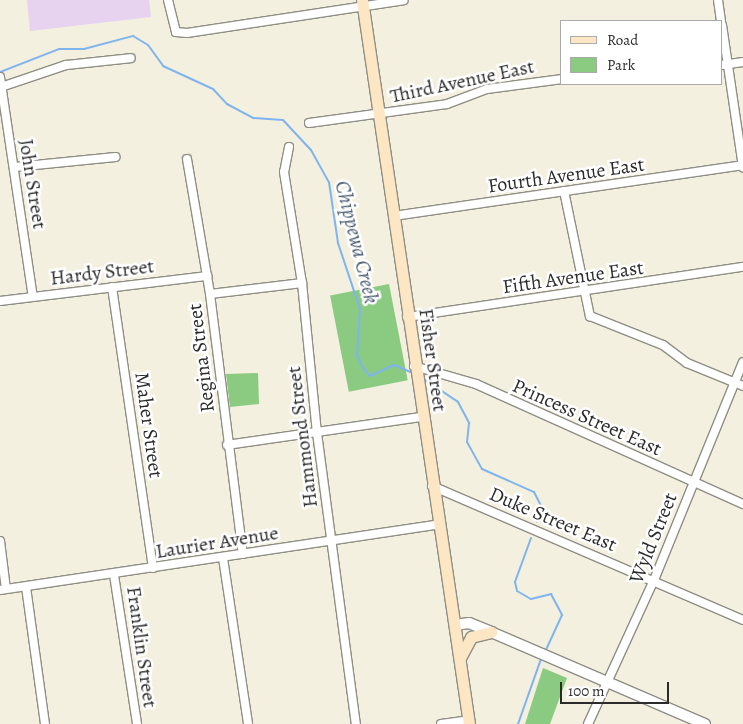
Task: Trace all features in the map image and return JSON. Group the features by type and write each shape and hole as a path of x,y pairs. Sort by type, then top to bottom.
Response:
{"main road":[{"name":"Fisher Street","path":"362,3 432,486 469,722"},
{"path":"460,658 471,637 490,632"}],"street":[{"path":"168,0 176,32 362,3 404,0"},
{"path":"718,0 721,20"},
{"path":"723,37 725,64 743,166"},
{"path":"1,87 66,65 131,58"},
{"path":"725,64 743,62"},
{"name":"John Street","path":"0,77 34,296"},
{"name":"Third Avenue East","path":"309,123 447,104 486,89 560,79"},
{"name":"Hammond Street","path":"289,147 284,172 302,283 317,433 356,724"},
{"path":"15,167 116,157"},
{"name":"Regina Street","path":"187,160 210,294 227,445 243,554"},
{"name":"Fourth Avenue East","path":"394,216 743,166"},
{"path":"564,192 583,293 590,316 663,345 688,363 743,386"},
{"name":"Fifth Avenue East","path":"407,317 583,293 743,267"},
{"name":"Hardy Street","path":"0,302 34,296 207,276"},
{"path":"210,294 302,283"},
{"name":"Maher Street","path":"112,287 153,568"},
{"name":"Wyld Street","path":"588,724 654,580 743,362"},
{"name":"Princess Street East","path":"415,369 476,384 743,504"},
{"path":"227,445 422,417"},
{"name":"Duke Street East","path":"432,486 654,580 743,620"},
{"name":"Laurier Avenue","path":"3,589 114,575 439,524"},
{"path":"0,541 3,589"},
{"path":"223,558 248,724"},
{"name":"Franklin Street","path":"114,575 137,724"},
{"path":"26,587 45,724"},
{"path":"455,625 469,623 706,724"},
{"path":"441,724 469,722"}],"shaded area":[{"path":"27,0 149,0 151,17 30,31"}],"green space":[{"path":"389,284 408,380 349,392 330,295"},
{"path":"258,373 259,404 230,407 226,374"},
{"path":"543,668 567,678 550,724 525,724"}],"waterway":[{"name":"Chippewa Creek","path":"0,72 59,49 84,49 133,36 148,45 163,66 213,89 227,104 253,118 283,120 311,150 329,182 338,243 360,309 357,355 363,368 370,376 394,365 413,373"},
{"name":"Chippewa Creek","path":"421,377 458,402 469,423 467,442 482,469 534,492 543,510 537,521"},
{"name":"Chippewa Creek","path":"531,538 515,582 517,591 531,599 551,594 562,615 545,652"},
{"name":"Chippewa Creek","path":"518,724 541,659"}]}
